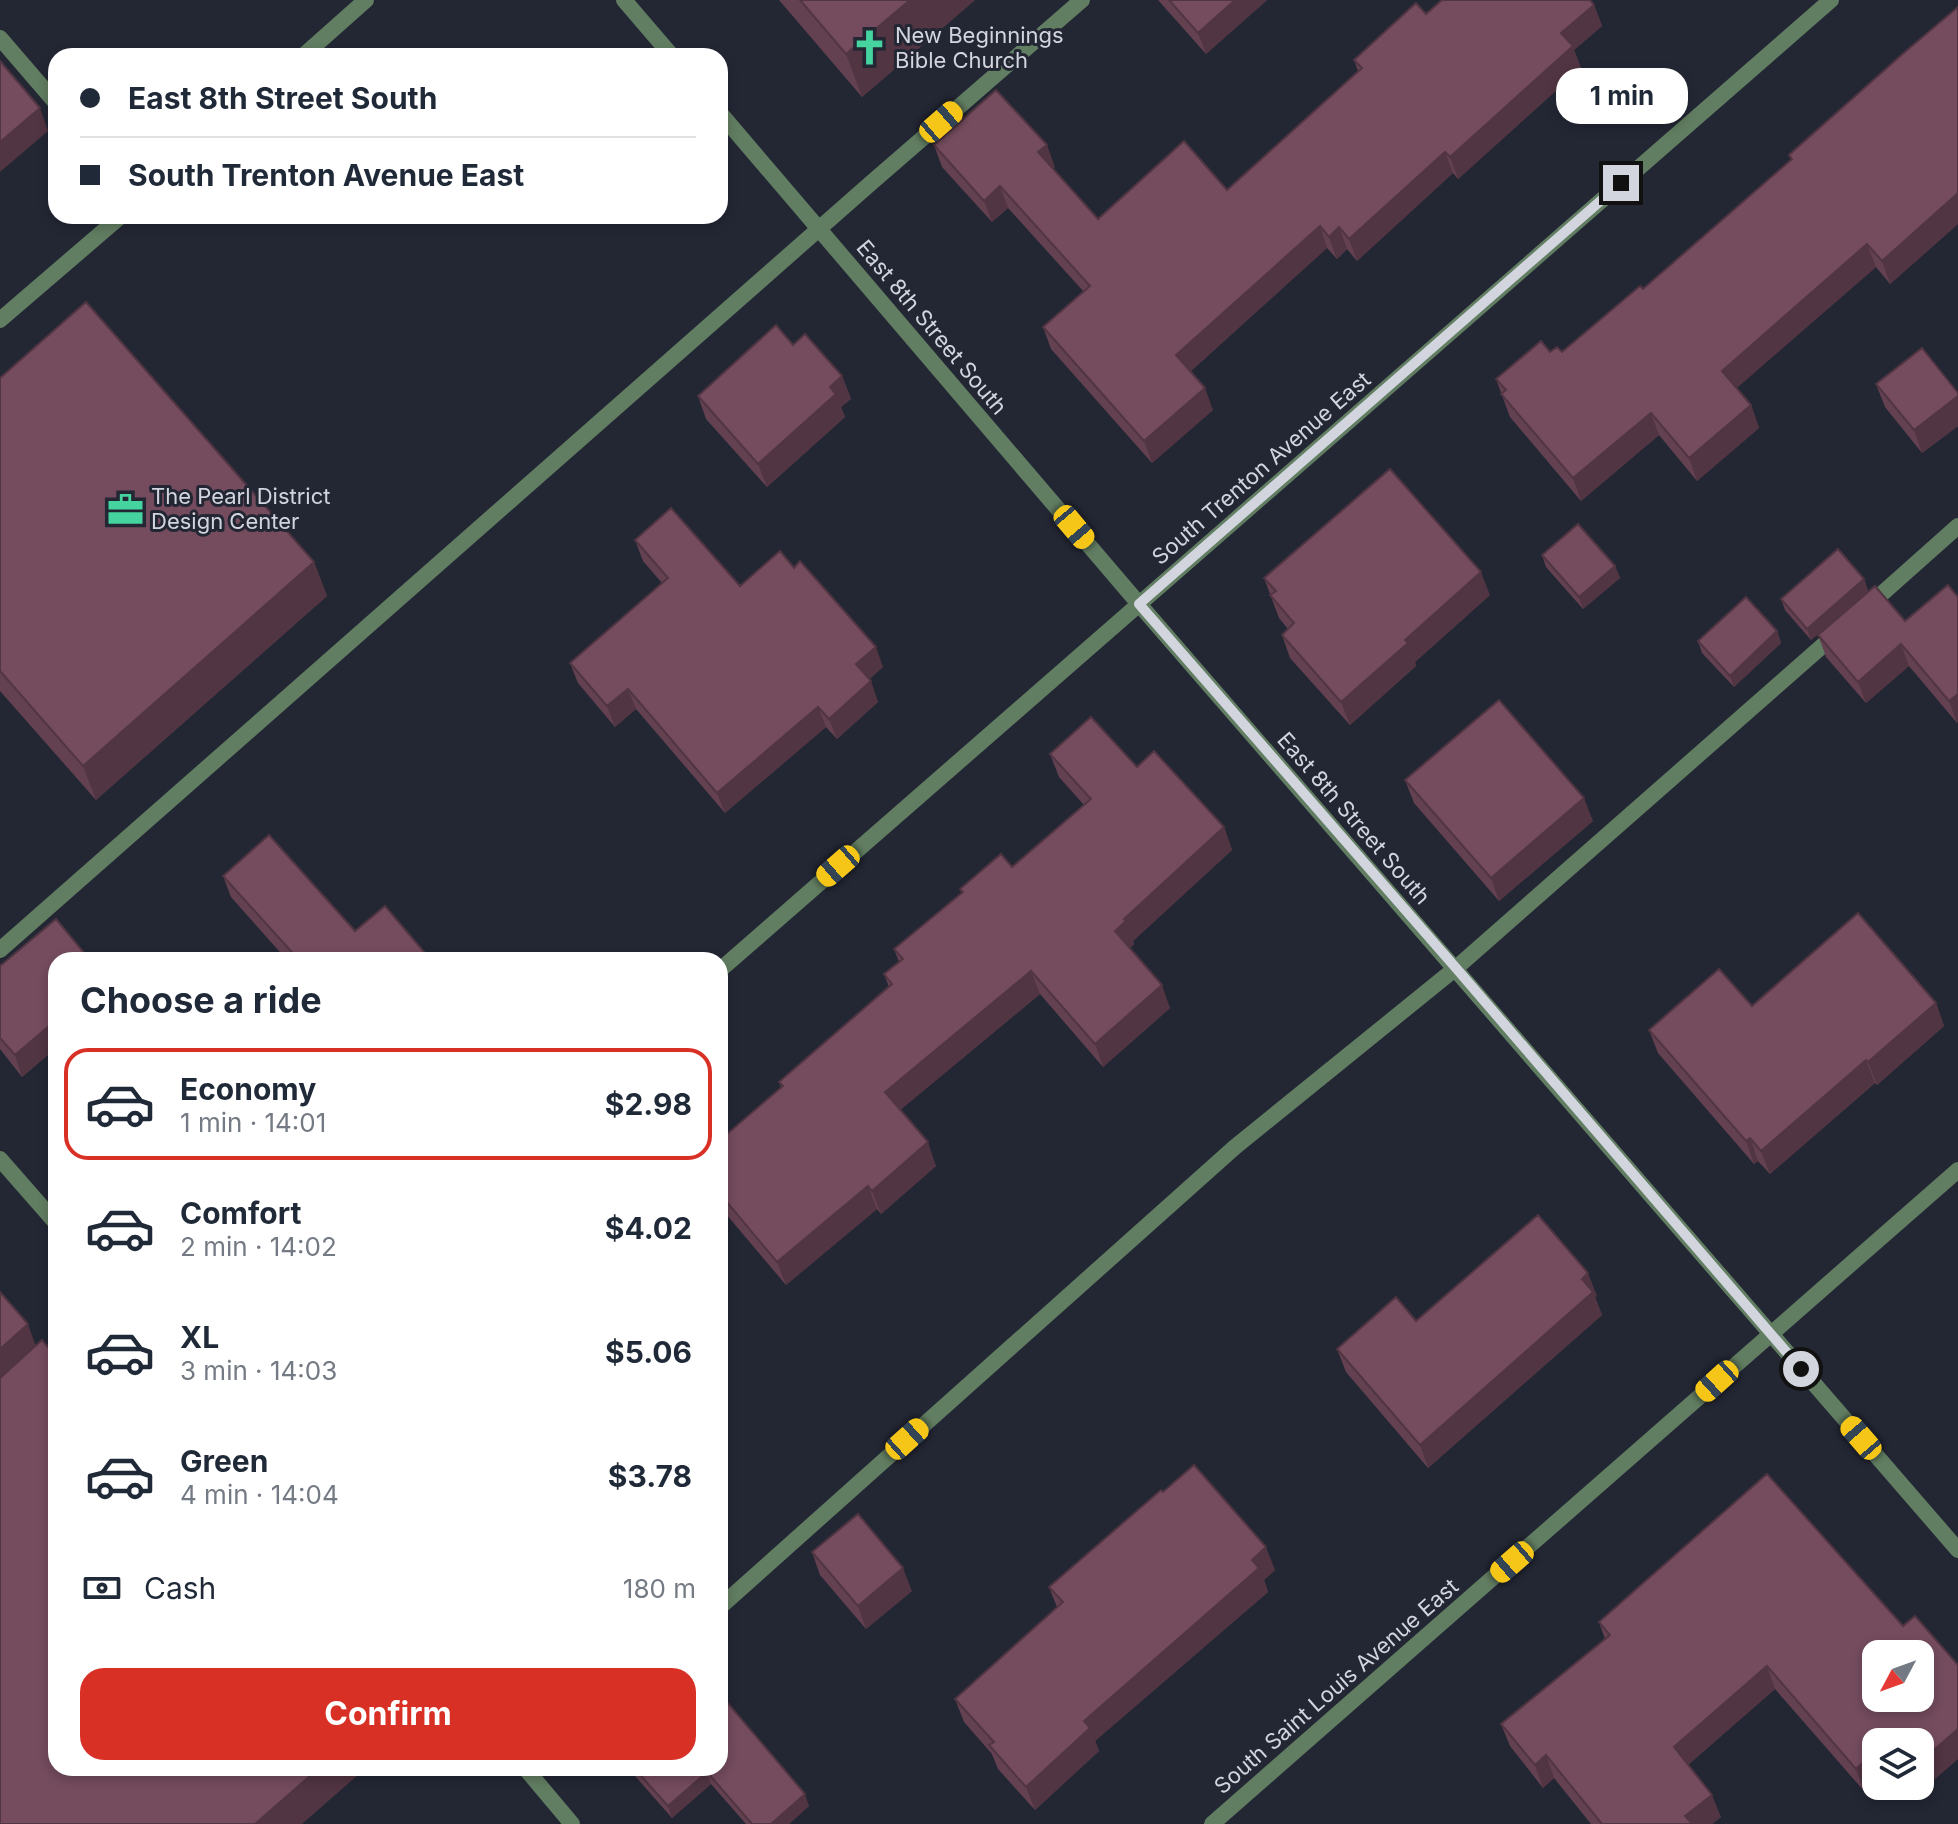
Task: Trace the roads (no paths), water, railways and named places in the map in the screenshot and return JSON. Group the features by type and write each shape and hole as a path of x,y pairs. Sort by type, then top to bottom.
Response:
{"street":[{"path":"312,48 366,0"},
{"path":"624,0 665,48"},
{"path":"0,950 1082,0"},
{"name":"South Trenton Avenue East","path":"728,963 1831,0"},
{"path":"0,38 48,94"},
{"name":"East 8th Street South","path":"728,122 1139,604 1958,1550"},
{"path":"0,320 112,224"},
{"path":"728,1600 1235,1147 1456,968 1958,526"},
{"path":"0,1159 48,1214"},
{"name":"South Saint Louis Avenue East","path":"1212,1824 1958,1170"},
{"path":"536,1776 572,1824"}],"place":[{"name":"New Beginnings Bible Church","path":"869,48"},
{"name":"The Pearl District Design Center","path":"125,509"}]}
